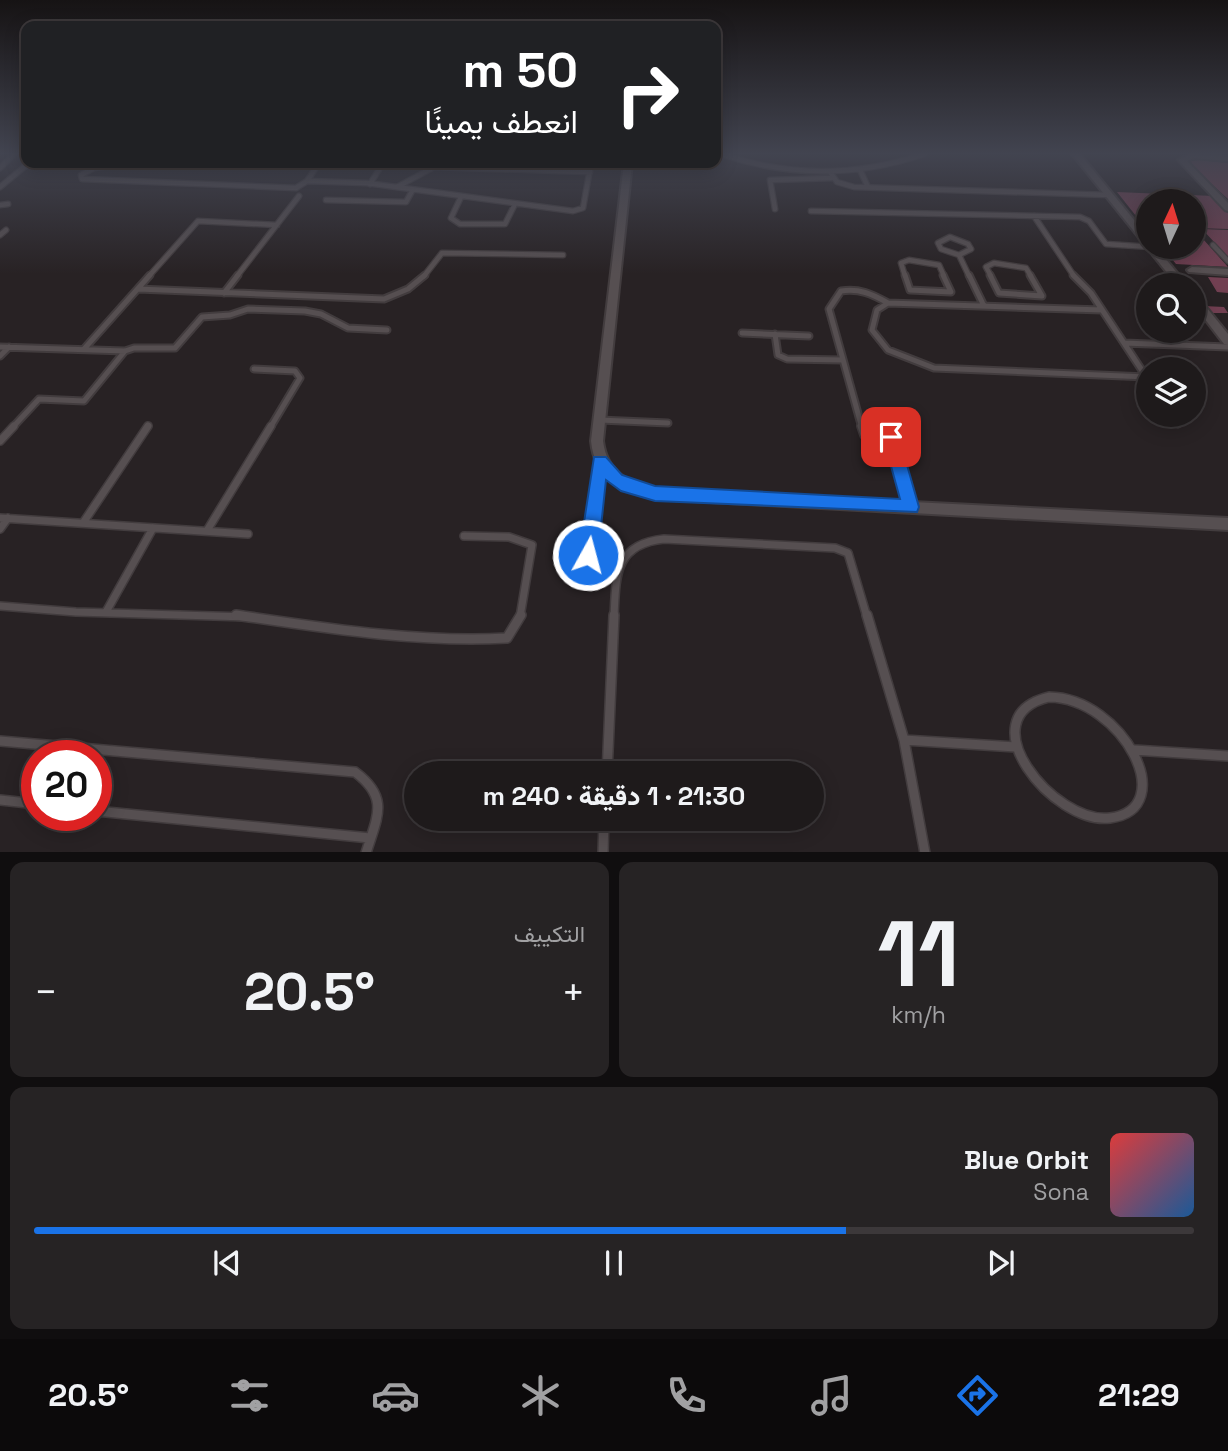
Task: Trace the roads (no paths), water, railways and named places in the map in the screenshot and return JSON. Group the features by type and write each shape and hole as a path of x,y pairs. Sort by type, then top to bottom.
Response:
{"street":[{"path":"625,194 597,452 600,462 616,479 628,486 655,494 1228,524"},
{"path":"1214,194 1228,208"},
{"path":"1110,195 1136,228"},
{"path":"1161,259 1172,273"},
{"path":"1192,270 1228,272"},
{"path":"1206,314 1228,341"}],"lane":[{"path":"326,200 394,204 406,202 410,194"},
{"path":"435,194 573,211 583,208 586,194"},
{"path":"773,194 775,209"},
{"path":"1072,194 1110,195"},
{"path":"224,293 299,196"},
{"path":"461,197 451,218 460,224 505,224 515,204"},
{"path":"0,205 8,204"},
{"path":"811,211 1080,217 1088,221 1106,244 1136,245"},
{"path":"1034,216 1066,268 1091,293 1136,361"},
{"path":"84,349 198,221 277,225"},
{"path":"0,235 6,230"},
{"path":"950,237 968,244 971,249 968,254 959,255 949,253 938,243 950,237"},
{"path":"1213,245 1228,261"},
{"path":"138,289 384,299 407,290 428,272 434,259 442,253 563,255"},
{"path":"959,255 984,306"},
{"path":"909,260 939,265 951,292 933,292 910,290 901,263 909,260"},
{"path":"994,263 1026,268 1042,296 1024,296 999,293 986,267 994,263"},
{"path":"911,507 891,437 864,435 830,309 841,291 862,289 888,303 1102,310"},
{"path":"933,292 938,304"},
{"path":"1024,296 1030,308"},
{"path":"888,303 877,310 872,330 877,340 888,350 919,365 1136,377"},
{"path":"0,347 125,351 134,348 174,348 202,317 230,315 248,309 321,314 348,328 387,330"},
{"path":"742,332 809,336"},
{"path":"775,334 778,355 787,359 843,360"},
{"path":"1124,343 1228,347"},
{"path":"0,356 9,347"},
{"path":"0,441 39,399 84,401 125,351"},
{"path":"208,529 300,378 296,371 254,369"},
{"path":"600,420 668,423"},
{"path":"83,523 148,426"},
{"path":"588,555 600,462"},
{"path":"0,529 4,518 208,529 248,534"},
{"path":"106,612 153,528"},
{"path":"0,606 106,612 228,614 339,630 471,640 507,638 521,616 532,545 509,537 464,536"},
{"path":"608,761 616,572 623,558 649,540 835,548 848,553 904,740 925,852"},
{"path":"1059,696 1082,702 1117,726 1135,750 1144,776 1143,795 1133,812 1109,821 1079,815 1048,796 1029,774 1016,747 1015,728 1021,710 1038,698 1059,696"},
{"path":"904,740 1016,747"},
{"path":"0,741 355,772 373,783 380,802 366,852"},
{"path":"1135,750 1228,756"},
{"path":"0,800 21,802"},
{"path":"112,813 370,838"},
{"path":"603,852 604,831"}]}
